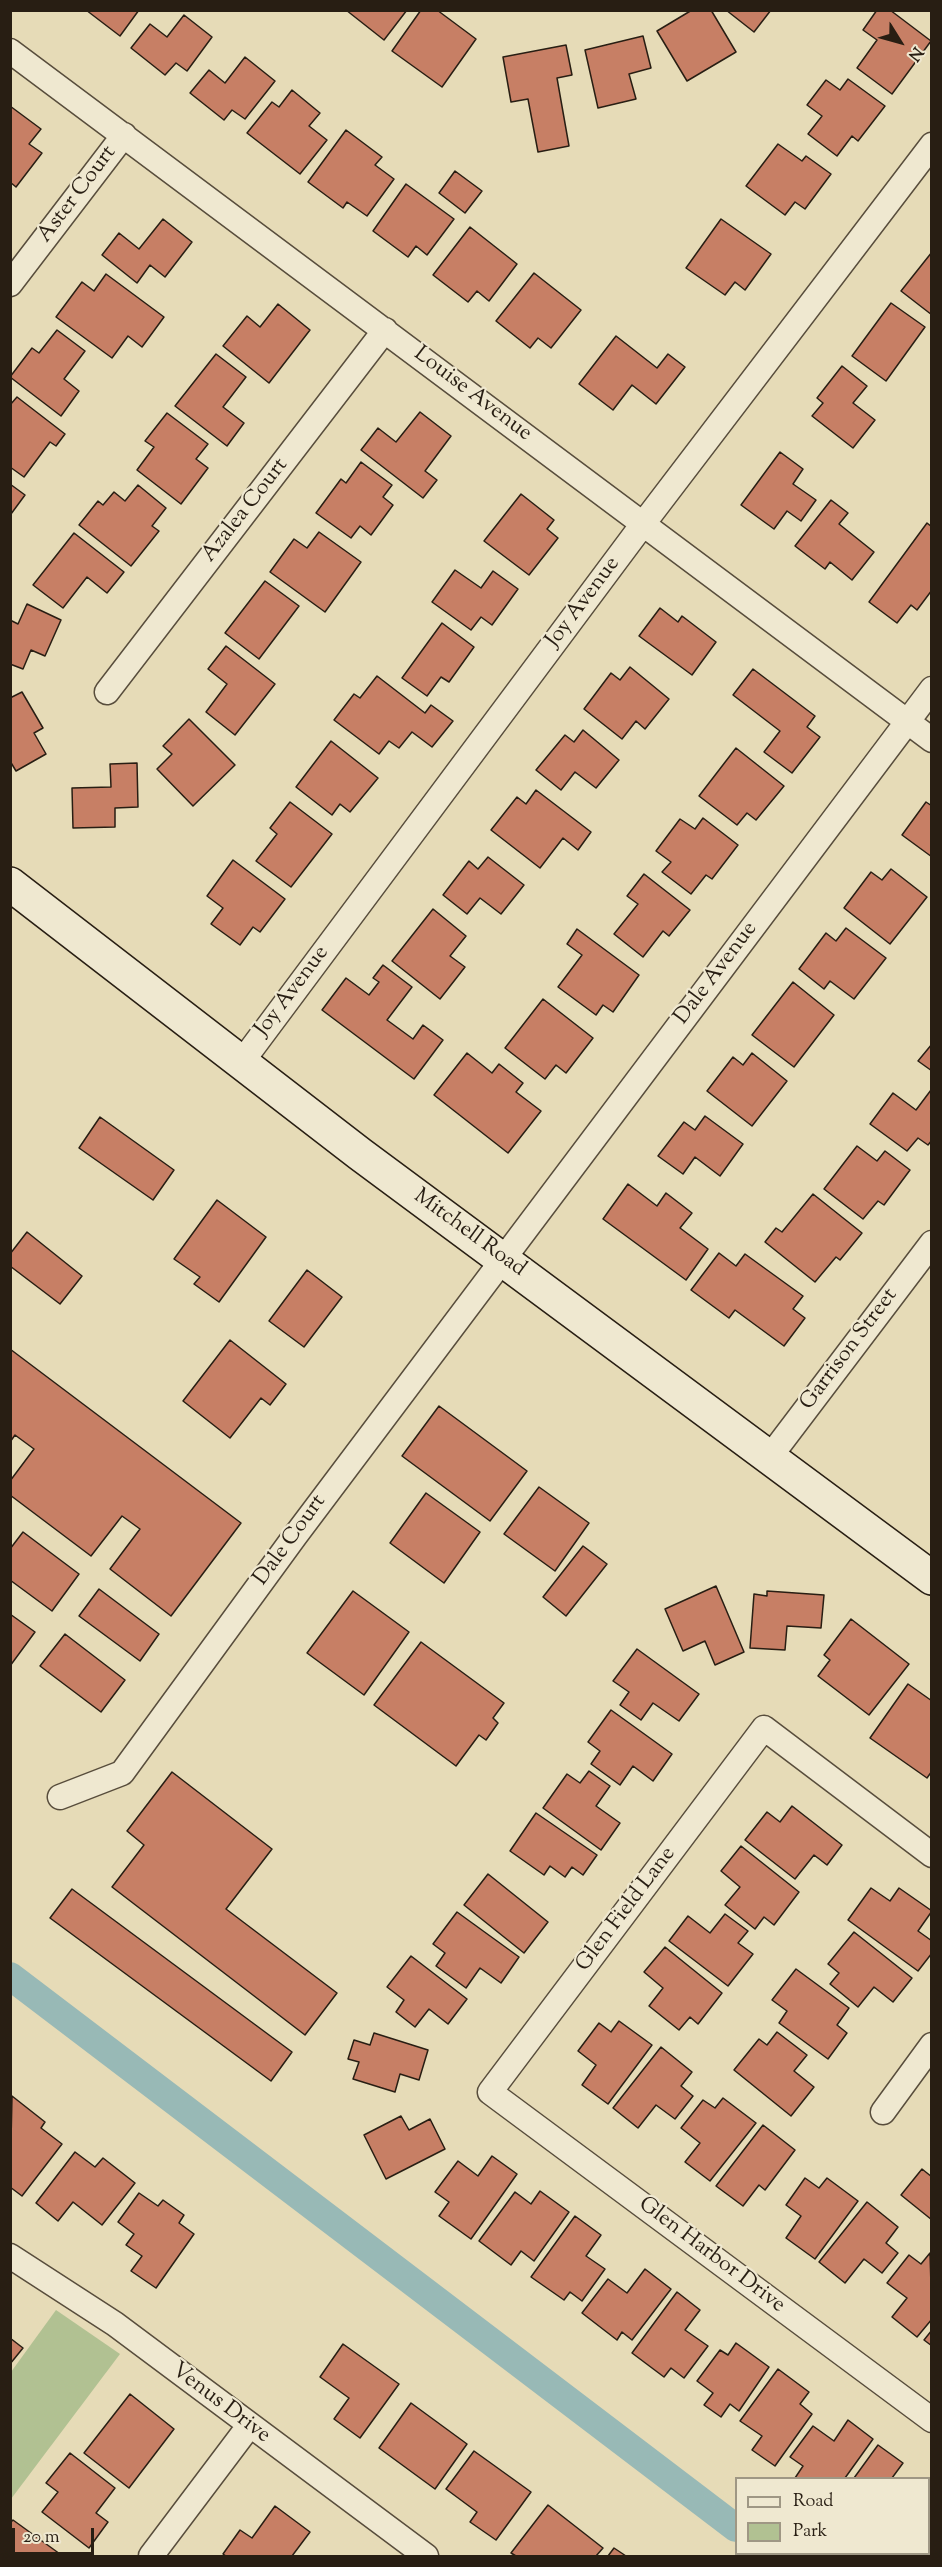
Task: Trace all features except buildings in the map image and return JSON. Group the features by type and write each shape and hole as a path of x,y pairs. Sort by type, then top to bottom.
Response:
{"main road":[{"name":"Mitchell Road","path":"10,884 241,1063 932,1578"}],"street":[{"name":"Louise Avenue","path":"10,51 932,740"},
{"name":"Aster Court","path":"10,284 124,135"},
{"name":"Joy Avenue","path":"241,1063 643,524 932,145"},
{"name":"Azalea Court","path":"107,692 385,330"},
{"name":"Dale Avenue","path":"504,1258 932,689"},
{"name":"Garrison Street","path":"769,1458 932,1243"},
{"name":"Dale Court","path":"60,1797 122,1773 295,1536 504,1258"},
{"name":"Glen Field Lane","path":"490,2092 764,1728 932,1855"},
{"path":"883,2112 932,2045"},
{"name":"Glen Harbor Drive","path":"490,2092 932,2420"},
{"name":"Venus Drive","path":"10,2256 115,2324 426,2556"},
{"path":"151,2556 249,2426"}],"green space":[{"path":"56,2310 120,2354 11,2499 11,2372"}],"waterway":[{"path":"10,1976 735,2527"}]}
